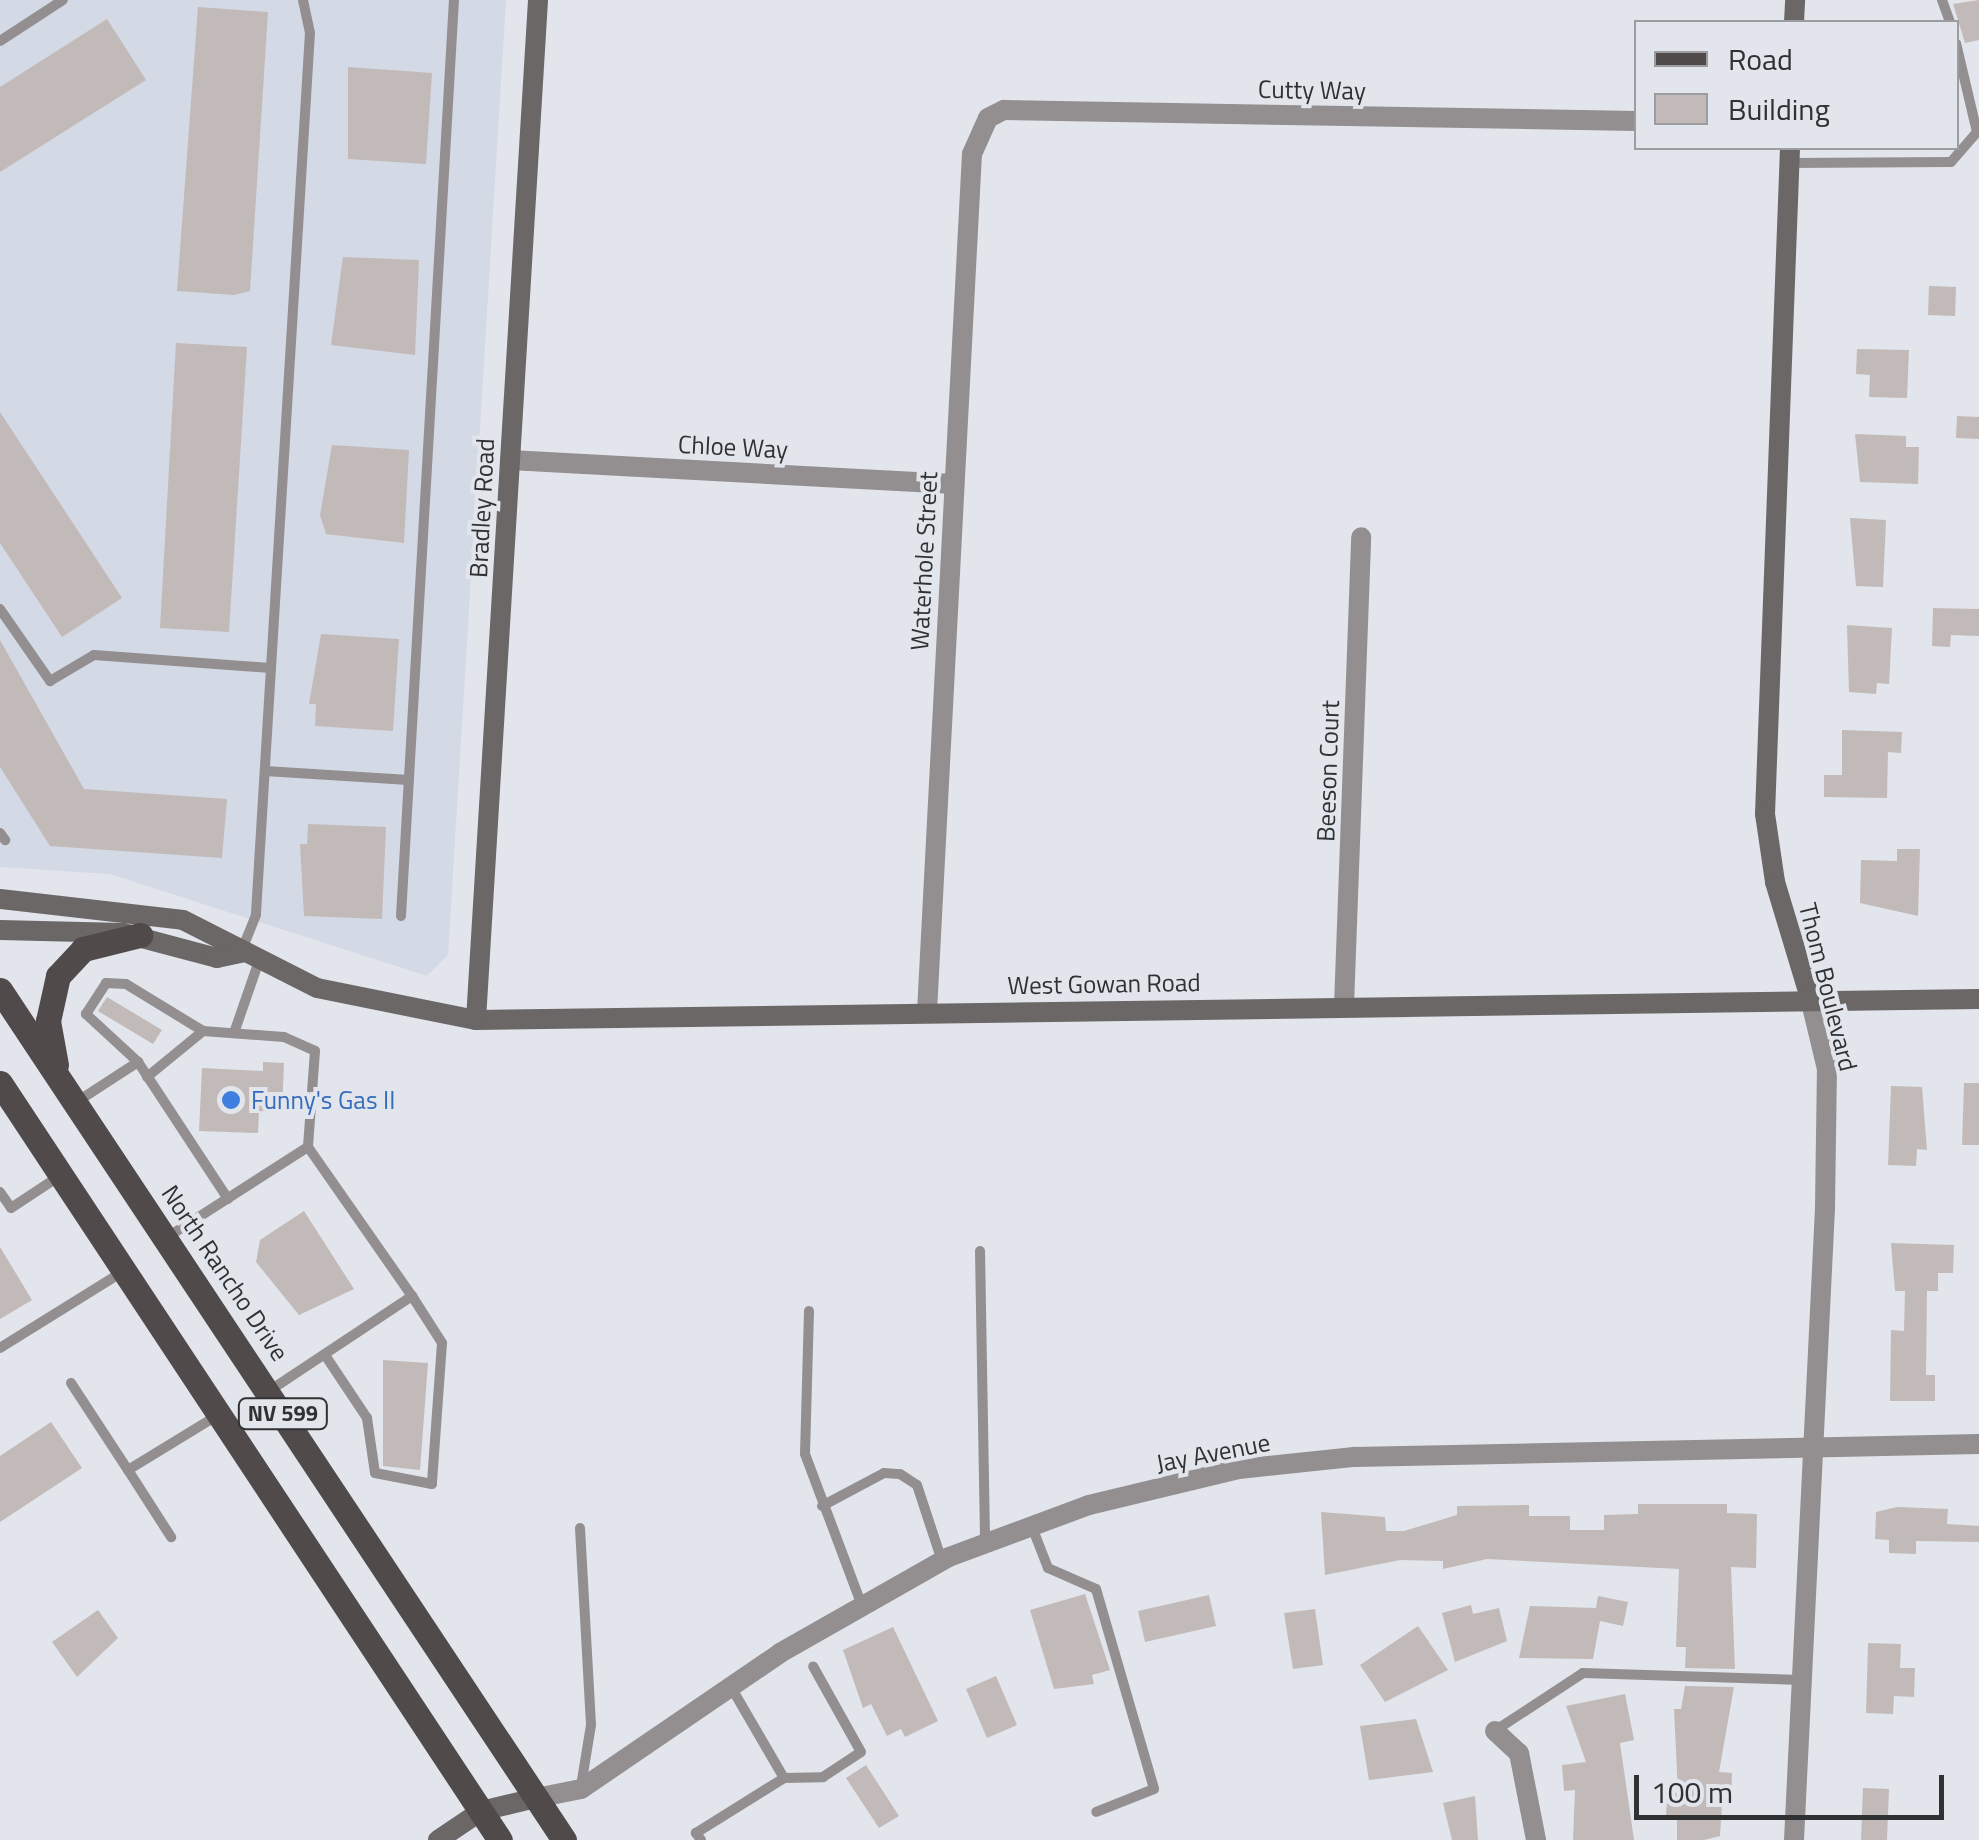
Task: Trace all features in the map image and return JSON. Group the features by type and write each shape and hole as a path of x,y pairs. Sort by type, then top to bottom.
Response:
{"main road":[{"path":"58,1075 48,1022 58,976 83,950 140,935"},
{"name":"North Rancho Drive","path":"0,990 564,1840"},
{"name":"NV 599","path":"0,1083 500,1840"}],"street":[{"name":"Bradley Road","path":"476,1020 538,0"},
{"name":"Cutty Way","path":"988,118 1004,110 1634,121"},
{"name":"Waterhole Street","path":"926,1012 972,154 988,118"},
{"name":"Thom Boulevard","path":"1789,155 1766,814 1774,882 1810,998 1827,1069 1794,1840"},
{"name":"Chloe Way","path":"510,460 953,484"},
{"name":"Beeson Court","path":"1344,1006 1361,537"},
{"name":"West Gowan Road","path":"0,899 139,909 228,935 250,957 317,988 476,1020 1810,998 1979,999"},
{"name":"West Gowan Road","path":"0,930 140,935 216,958 250,957"},
{"name":"Jay Avenue","path":"536,1798 581,1788 731,1687 942,1562 1032,1526 1240,1468 1979,1444"},
{"path":"1495,1731 1519,1753 1536,1840"},
{"path":"438,1840 481,1811 536,1798"}],"lane":[{"path":"0,42 63,0"},
{"path":"234,1033 256,916 310,33 302,0"},
{"path":"401,916 454,0"},
{"path":"1789,155 1951,162 1977,132 1959,55"},
{"path":"0,609 50,682 94,655 271,668"},
{"path":"264,771 409,780"},
{"path":"228,1199 138,1062 86,1014 106,983 126,984 203,1030 284,1037 315,1051 308,1147 442,1344 432,1484 375,1473 367,1418 325,1355"},
{"path":"147,1076 203,1030"},
{"path":"77,1102 138,1062"},
{"path":"165,1238 308,1147"},
{"path":"0,1192 11,1208 62,1175"},
{"path":"980,1252 985,1544"},
{"path":"0,1348 124,1270"},
{"path":"268,1392 412,1296"},
{"path":"809,1311 801,1410 822,1506 862,1606"},
{"path":"71,1383 171,1537"},
{"path":"128,1470 218,1414"},
{"path":"822,1506 884,1473 900,1474 916,1485 942,1562"},
{"path":"1032,1526 1048,1568 1096,1589 1154,1788 1096,1812"},
{"path":"580,1528 591,1725 581,1788"},
{"path":"701,1840 696,1833 784,1778 822,1777 861,1752 813,1666"},
{"path":"1495,1731 1584,1673 1802,1680"},
{"path":"731,1687 784,1778"}],"shaded area":[{"path":"0,0 506,0 448,955 427,976 110,874 0,867"}],"building":[{"path":"1979,0 1979,40 1965,43 1953,4"},
{"path":"198,7 268,12 250,291 234,295 177,291"},
{"path":"107,19 146,80 0,172 0,87"},
{"path":"348,67 432,73 426,164 348,159"},
{"path":"343,257 419,260 415,355 331,345"},
{"path":"1929,286 1956,287 1955,316 1928,315"},
{"path":"176,343 247,347 229,632 160,628"},
{"path":"1857,349 1909,350 1907,398 1869,397 1870,375 1856,374"},
{"path":"0,412 122,598 62,637 0,543"},
{"path":"1957,416 1979,417 1979,439 1956,438"},
{"path":"1855,434 1906,436 1906,447 1919,447 1918,484 1860,482"},
{"path":"332,445 409,450 404,543 326,534 320,515"},
{"path":"1850,518 1886,520 1883,587 1856,586"},
{"path":"1933,608 1979,609 1979,636 1951,635 1950,647 1932,646"},
{"path":"1847,625 1892,628 1889,684 1877,683 1876,694 1849,692"},
{"path":"321,634 399,639 393,731 315,726 316,704 309,704"},
{"path":"0,640 84,789 227,799 222,858 50,846 0,767"},
{"path":"1842,730 1902,732 1901,753 1888,752 1887,798 1824,797 1824,775 1842,775"},
{"path":"308,824 386,827 382,919 304,916 300,844 307,844"},
{"path":"1897,849 1920,849 1918,916 1860,903 1861,860 1897,861"},
{"path":"107,997 162,1030 153,1044 98,1011"},
{"path":"263,1062 284,1063 282,1112 259,1111 258,1133 199,1131 202,1068 263,1071"},
{"path":"1964,1083 1979,1083 1979,1145 1962,1145"},
{"path":"1891,1086 1922,1087 1927,1150 1917,1149 1916,1166 1888,1165"},
{"path":"304,1211 354,1289 299,1315 256,1262 260,1240"},
{"path":"1891,1243 1954,1245 1953,1273 1938,1273 1938,1291 1927,1291 1926,1375 1935,1375 1935,1401 1890,1401 1891,1330 1904,1331 1905,1291 1895,1291"},
{"path":"0,1247 32,1300 0,1319"},
{"path":"383,1360 428,1363 420,1470 383,1466"},
{"path":"51,1422 82,1468 0,1522 0,1456"},
{"path":"1638,1504 1727,1504 1727,1513 1757,1514 1756,1568 1731,1567 1735,1669 1685,1668 1686,1647 1676,1647 1679,1569 1487,1559 1443,1569 1443,1561 1400,1560 1325,1575 1321,1512 1385,1517 1386,1531 1404,1531 1457,1515 1457,1506 1529,1505 1529,1516 1570,1516 1570,1530 1604,1530 1604,1515 1638,1514"},
{"path":"1897,1507 1948,1509 1947,1524 1979,1526 1979,1542 1916,1541 1916,1554 1889,1553 1889,1540 1875,1539 1876,1512"},
{"path":"1085,1594 1110,1670 1092,1675 1094,1684 1054,1689 1030,1610"},
{"path":"1209,1595 1216,1626 1145,1642 1138,1611"},
{"path":"1598,1596 1628,1602 1623,1626 1600,1621 1593,1659 1519,1658 1530,1606 1596,1608"},
{"path":"1471,1605 1473,1614 1499,1608 1507,1641 1455,1662 1442,1613"},
{"path":"1315,1609 1323,1665 1293,1669 1284,1613"},
{"path":"98,1610 118,1638 77,1677 52,1642"},
{"path":"1418,1626 1448,1670 1385,1702 1360,1665"},
{"path":"893,1627 938,1721 905,1737 901,1729 887,1736 871,1704 863,1708 843,1650"},
{"path":"1868,1643 1901,1644 1900,1668 1915,1668 1914,1697 1894,1696 1893,1714 1866,1713"},
{"path":"996,1676 1017,1725 987,1738 966,1689"},
{"path":"1685,1686 1734,1687 1719,1772 1732,1773 1731,1803 1722,1802 1720,1836 1704,1840 1677,1840 1677,1820 1666,1820 1667,1792 1678,1793 1674,1709 1681,1709"},
{"path":"1625,1694 1634,1740 1620,1743 1634,1840 1573,1840 1575,1790 1564,1791 1562,1765 1586,1762 1566,1706"},
{"path":"1416,1719 1433,1772 1369,1780 1360,1726"},
{"path":"866,1765 899,1816 879,1828 846,1778"},
{"path":"1863,1788 1889,1789 1887,1840 1861,1840"},
{"path":"1475,1796 1478,1840 1452,1840 1443,1803"}],"place":[{"name":"Funny's Gas II","path":"231,1100"}]}
